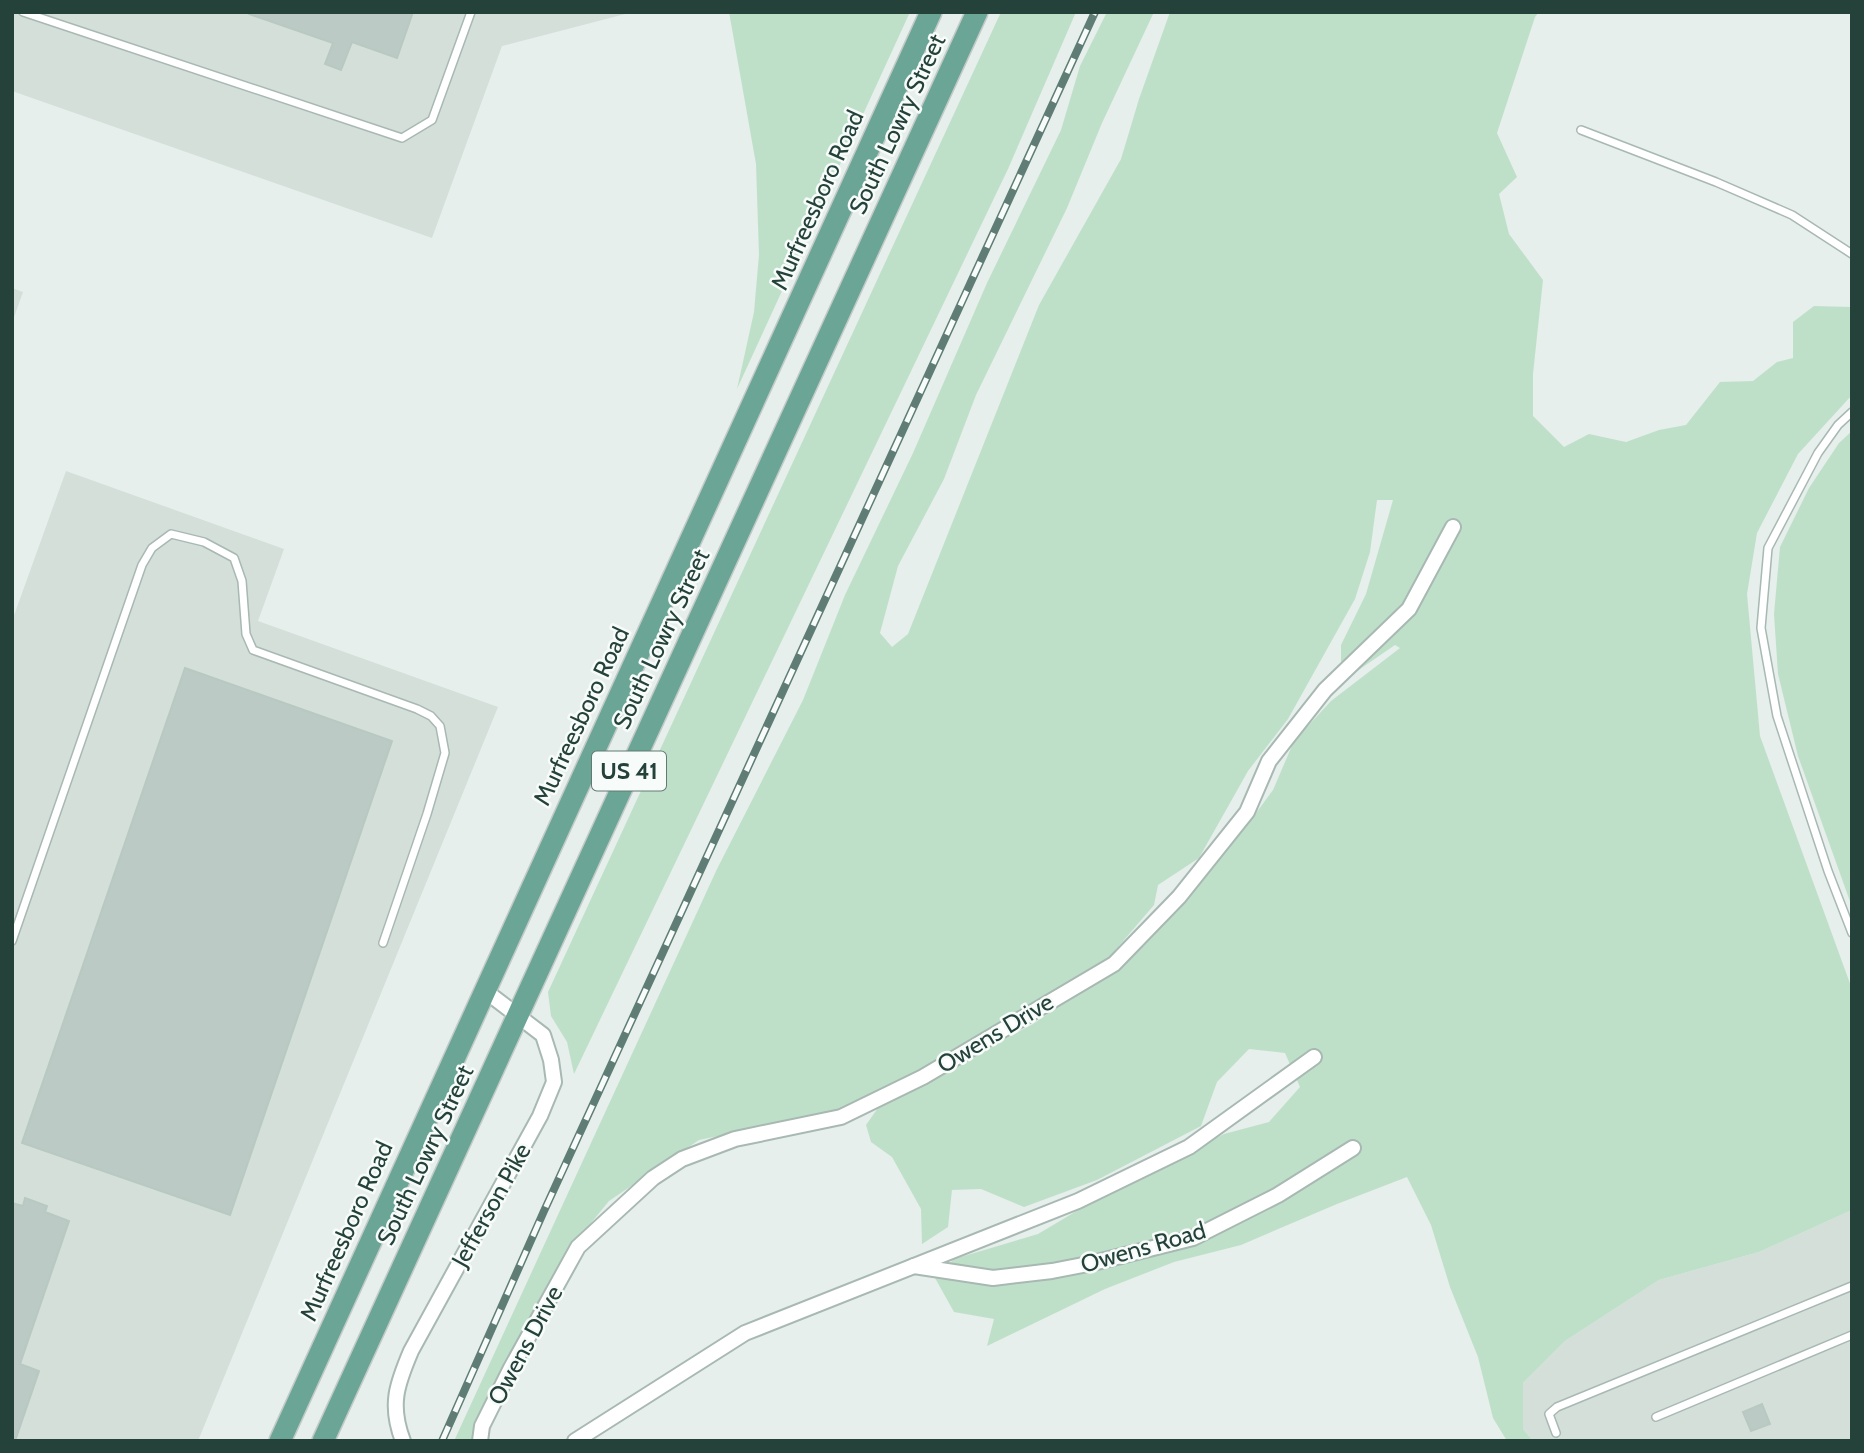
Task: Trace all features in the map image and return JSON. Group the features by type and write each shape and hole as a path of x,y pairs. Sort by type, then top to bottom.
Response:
{"main road":[{"name":"Murfreesboro Road","path":"280,1441 931,12"},
{"name":"South Lowry Street","path":"323,1441 977,12"}],"street":[{"name":"Owens Drive","path":"480,1441 482,1426 511,1368 578,1247 653,1178 682,1159 735,1139 841,1117 923,1077 1114,964 1180,897 1247,812 1269,761 1325,690 1409,609 1453,527"},
{"name":"Jefferson Pike","path":"401,1437 395,1410 397,1383 411,1351 540,1116 554,1082 543,1035 484,990"},
{"path":"575,1441 745,1333 1078,1201 1189,1147 1314,1057"},
{"name":"Owens Road","path":"912,1266 993,1278 1079,1266 1193,1238 1278,1195 1353,1147"}],"lane":[{"path":"23,12 402,138 432,120 471,12"},
{"path":"1581,130 1716,182 1792,215 1852,254"},
{"path":"1852,412 1838,425 1818,453 1768,548 1760,628 1777,716 1828,871 1852,933"},
{"path":"12,941 142,565 152,548 171,534 204,542 234,558 242,581 246,634 253,650 417,709 431,716 440,726 445,753 383,943"},
{"path":"1556,1433 1549,1414 1557,1407 1852,1286"},
{"path":"1656,1417 1852,1335"}],"shaded area":[{"path":"12,12 633,12 502,46 432,238 12,91"},
{"path":"12,288 23,292 12,323"},
{"path":"66,471 284,549 258,621 498,707 198,1441 12,1441 12,621"},
{"path":"1852,1210 1852,1441 1533,1441 1523,1429 1523,1383 1565,1341 1659,1280 1759,1252"}],"green space":[{"path":"729,12 910,12 737,389 754,312 759,255 756,164"},
{"path":"1001,12 1076,12 1008,169 574,1074 567,1042 551,1016 548,992"},
{"path":"1107,12 1154,12 1102,123 1067,208 976,395 944,479 898,566 880,633 892,647 908,634 1039,305 1121,159 1170,12 1539,12 1535,17 1497,133 1517,177 1499,194 1509,234 1543,280 1533,374 1533,416 1564,447 1589,434 1626,442 1659,430 1686,425 1720,382 1753,381 1777,362 1793,358 1793,322 1814,306 1852,307 1852,395 1798,454 1757,533 1747,594 1760,736 1852,989 1852,1210 1759,1252 1659,1280 1565,1341 1523,1383 1523,1429 1533,1441 1507,1441 1493,1418 1478,1357 1450,1287 1431,1225 1407,1177 1241,1245 1174,1262 1105,1289 987,1346 994,1319 954,1312 935,1278 954,1259 1038,1234 1100,1197 1224,1134 1269,1122 1300,1087 1285,1053 1249,1049 1217,1082 1201,1126 1097,1180 1024,1207 981,1189 952,1190 948,1227 922,1244 921,1209 892,1157 871,1142 866,1125 880,1105 1033,1024 1118,965 1248,824 1273,790 1294,741 1331,701 1400,648 1395,645 1341,682 1341,645 1366,594 1393,500 1377,500 1370,552 1355,599 1288,719 1248,771 1199,858 1158,885 1154,905 1106,961 901,1080 830,1113 699,1140 609,1201 573,1245 476,1441 454,1441 717,869 803,700 845,595 913,453 987,283 1061,130 1080,66"},
{"path":"1852,431 1852,907 1798,756 1778,674 1774,614 1780,547 1809,488 1839,443"}],"building":[{"path":"413,12 397,58 352,42 341,70 325,64 333,43 249,14"},
{"path":"185,668 392,741 230,1215 22,1143"},
{"path":"25,1198 47,1206 45,1212 69,1221 20,1364 39,1371 15,1441 12,1441 12,1203 23,1206"},
{"path":"1762,1404 1770,1424 1751,1431 1743,1412"}],"railway":[{"path":"442,1441 544,1211 1095,12"}]}
